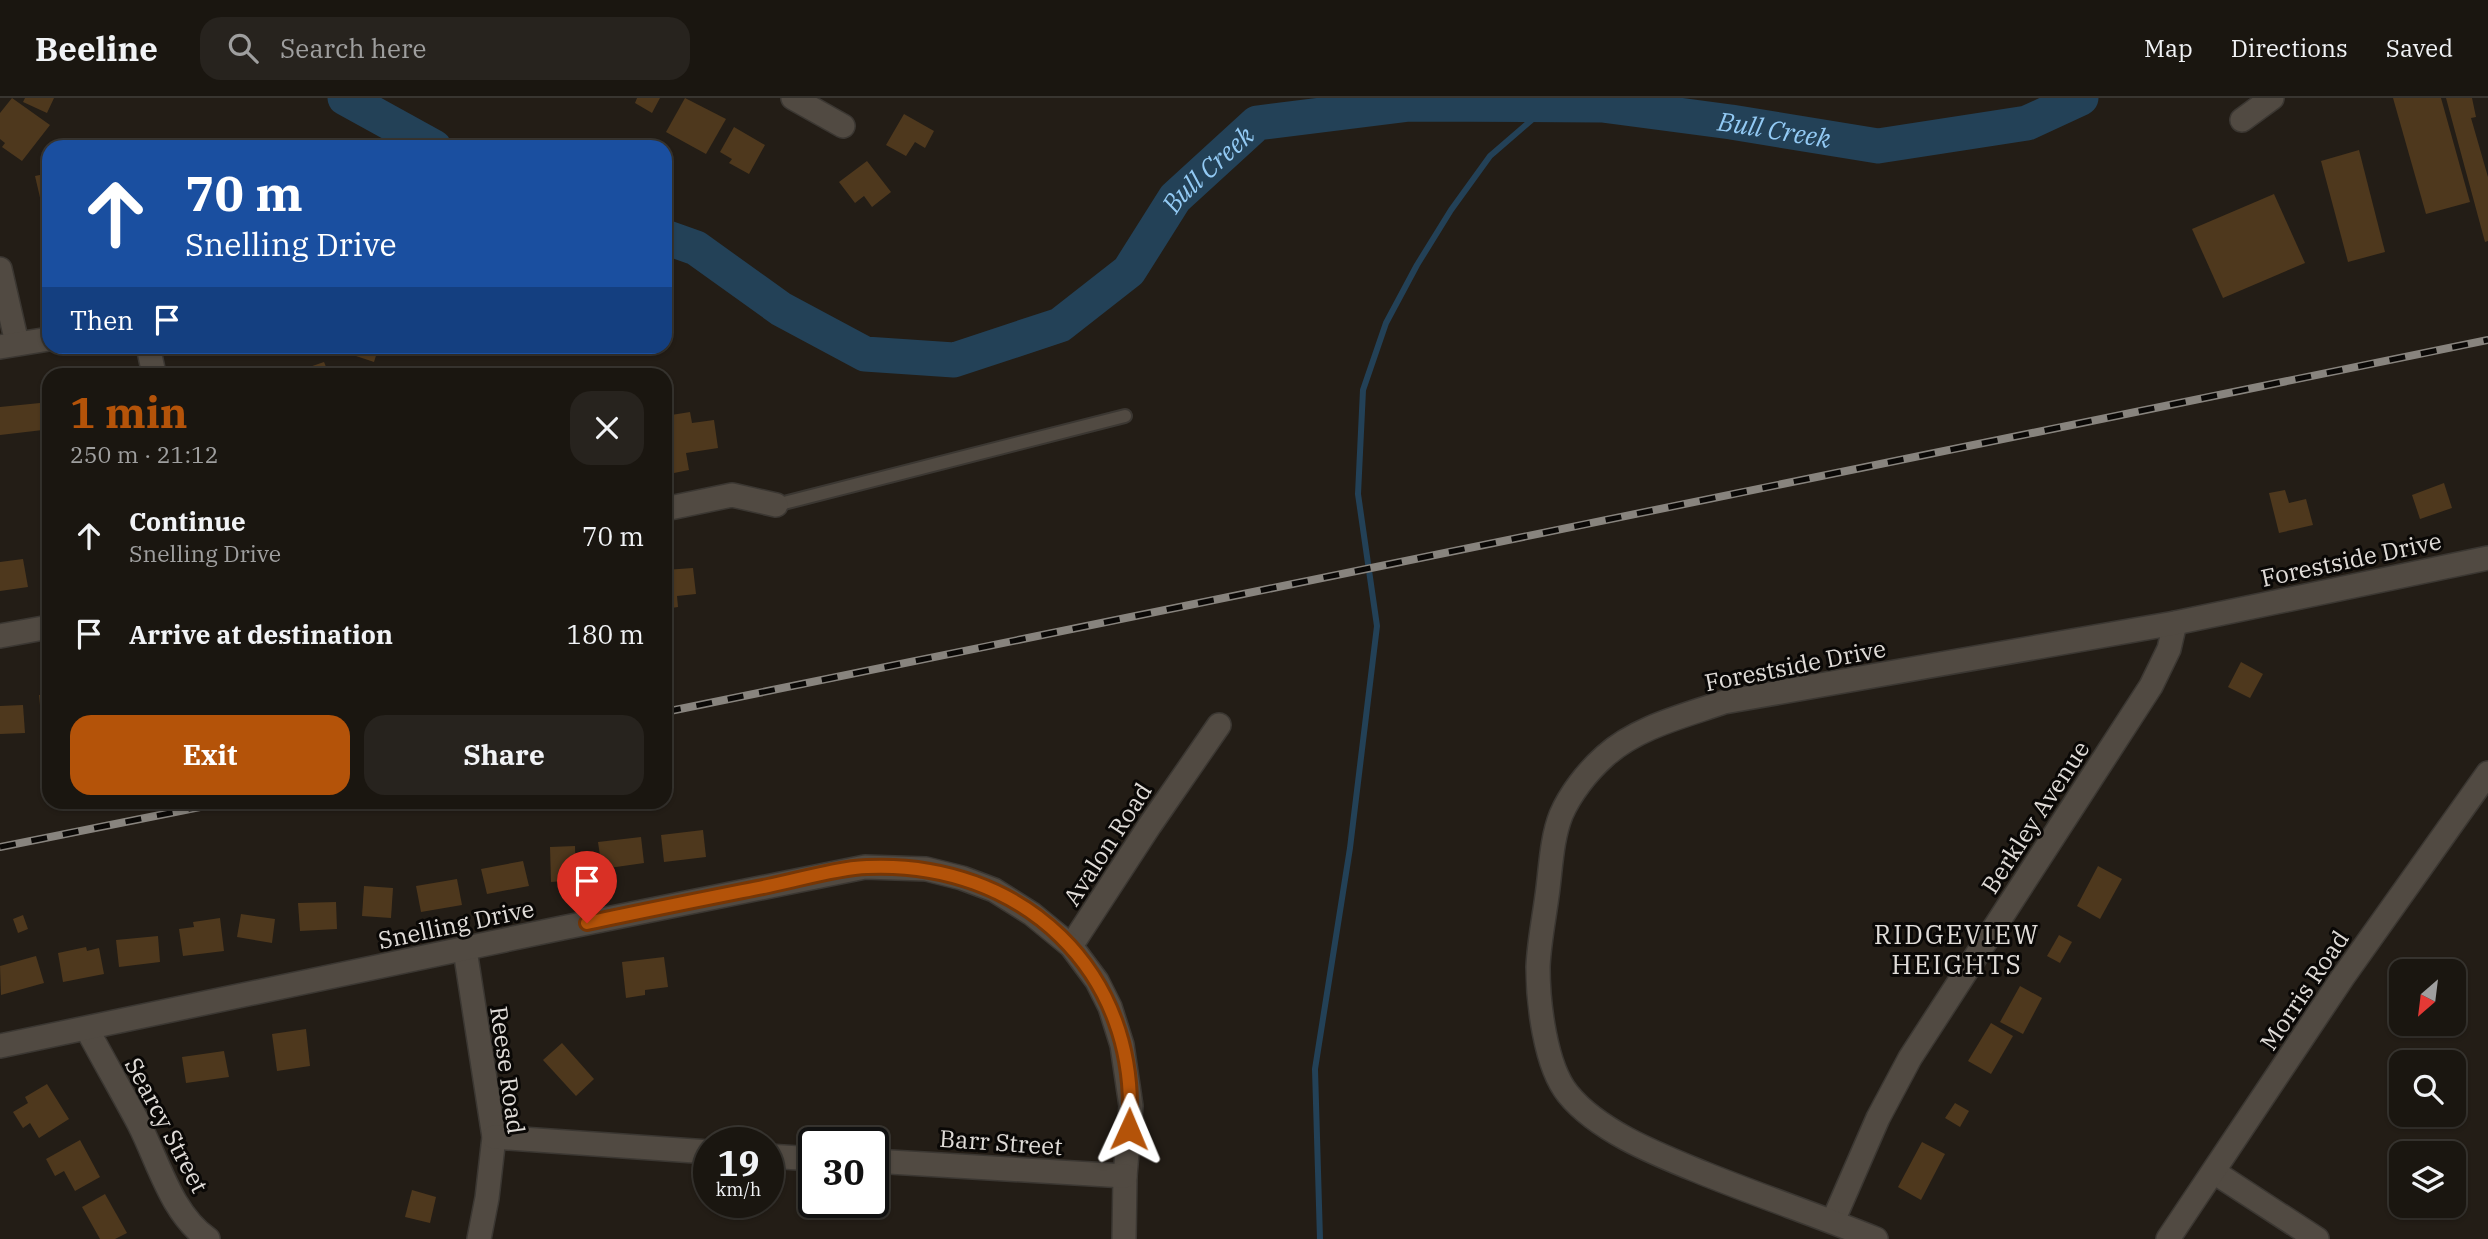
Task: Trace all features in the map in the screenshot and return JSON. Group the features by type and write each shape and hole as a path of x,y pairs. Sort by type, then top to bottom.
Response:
{"street":[{"path":"793,98 843,126"},
{"path":"2242,120 2273,98"},
{"path":"0,269 9,345 42,340"},
{"path":"672,508 732,495 776,505"},
{"name":"Forestside Drive","path":"1876,1239 1659,1155 1605,1127 1567,1093 1548,1048 1540,1000 1538,965 1554,842 1561,815 1605,756 1633,737 1724,702 2175,623 2488,558"},
{"name":"Berkley Avenue","path":"1833,1221 1878,1118 1910,1058 2151,686 2169,649 2175,623"},
{"path":"0,636 42,628"},
{"name":"Avalon Road","path":"1124,1239 1125,1176 1131,1106 1122,1045 1110,1007 1097,981 1072,946 1150,824 1219,725"},
{"name":"Morris Road","path":"2168,1239 2343,977 2488,774"},
{"name":"Snelling Drive","path":"0,1046 865,867 926,869 994,890 1032,914 1072,946"},
{"name":"Reese Road","path":"465,950 494,1137 479,1239"},
{"name":"Searcy Street","path":"87,1029 140,1127 177,1205 208,1239"},
{"path":"494,1137 693,1151"},
{"name":"Barr Street","path":"889,1162 1125,1176"},
{"path":"2214,1171 2317,1239"}],"lane":[{"path":"776,505 1125,416"}],"building":[{"path":"12,98 50,125 22,161 2,147 5,143 0,139 0,113"},
{"path":"25,98 54,98 47,113 23,102"},
{"path":"637,98 660,98 652,113 635,103"},
{"path":"685,98 726,119 706,154 666,132"},
{"path":"2393,98 2441,98 2470,202 2426,214"},
{"path":"2446,98 2472,98 2476,117 2471,118 2488,177 2488,241 2485,242"},
{"path":"904,114 934,131 925,148 915,142 906,156 886,145"},
{"path":"734,127 765,145 749,174 729,163 732,159 720,152"},
{"path":"2359,150 2385,252 2348,262 2321,161"},
{"path":"867,161 891,192 872,207 864,196 855,203 839,182"},
{"path":"42,174 42,206 35,176"},
{"path":"2274,194 2305,263 2223,298 2192,229"},
{"path":"350,354 376,354 374,362"},
{"path":"324,362 326,368 306,368"},
{"path":"40,403 42,430 0,435 0,407"},
{"path":"690,412 692,423 714,420 718,448 686,453 689,470 674,473 672,460 672,415"},
{"path":"2444,483 2452,508 2420,519 2412,495"},
{"path":"2285,490 2289,503 2306,499 2313,525 2279,533 2269,493"},
{"path":"23,559 28,587 0,591 0,562"},
{"path":"693,568 696,594 677,596 678,607 672,608 672,570"},
{"path":"2241,662 2263,674 2250,698 2228,687"},
{"path":"39,695 42,695 42,727"},
{"path":"23,705 25,733 0,734 0,706"},
{"path":"703,830 706,857 664,862 661,835"},
{"path":"641,837 644,863 602,869 598,842"},
{"path":"575,846 576,880 551,882 550,847"},
{"path":"523,861 529,886 487,894 481,869"},
{"path":"2098,866 2122,879 2100,919 2077,906"},
{"path":"457,879 462,905 421,912 416,886"},
{"path":"364,886 393,888 391,918 362,916"},
{"path":"336,902 337,929 300,931 298,903"},
{"path":"241,914 275,919 272,943 237,937"},
{"path":"23,915 28,929 18,933 13,919"},
{"path":"220,918 224,951 183,956 179,929 194,927 193,922"},
{"path":"2059,935 2072,942 2060,963 2047,956"},
{"path":"158,936 160,962 119,967 116,940"},
{"path":"86,947 87,951 99,948 104,974 63,982 58,953"},
{"path":"36,956 44,983 1,995 0,966"},
{"path":"664,957 668,987 645,990 645,995 626,998 622,962"},
{"path":"2020,986 2042,998 2023,1034 2000,1022"},
{"path":"1991,1023 2013,1036 1991,1074 1968,1061"},
{"path":"306,1029 310,1066 277,1071 272,1034"},
{"path":"562,1043 594,1079 576,1096 543,1060"},
{"path":"224,1051 229,1077 186,1083 182,1057"},
{"path":"47,1084 69,1119 39,1138 30,1123 23,1128 13,1112 28,1103 25,1097"},
{"path":"1955,1103 1969,1111 1960,1127 1945,1118"},
{"path":"80,1140 100,1177 75,1191 64,1171 55,1176 46,1159"},
{"path":"1922,1142 1945,1154 1921,1200 1898,1187"},
{"path":"412,1190 436,1197 430,1223 405,1217"},
{"path":"105,1194 127,1233 115,1239 100,1239 82,1207"}],"waterway":[{"name":"Bull Creek","path":"345,98 421,140"},
{"name":"Bull Creek","path":"672,239 696,248 781,309 865,354 954,360 1060,325 1129,271 1175,198 1257,123 1410,104 1602,105 1731,122 1878,146 2027,123 2081,98"},
{"path":"1320,1239 1315,1069 1350,848 1377,626 1358,494 1363,390 1386,323 1451,210 1490,156 1549,105"}],"railway":[{"path":"672,711 2488,340"},
{"path":"0,847 190,809"}],"district":[{"name":"RIDGEVIEW HEIGHTS","path":"1957,949"}],"route":[{"path":"587,923 865,867 926,869 994,890 1032,914 1072,946 1097,981 1110,1007 1122,1045 1131,1106 1129,1129"}]}
